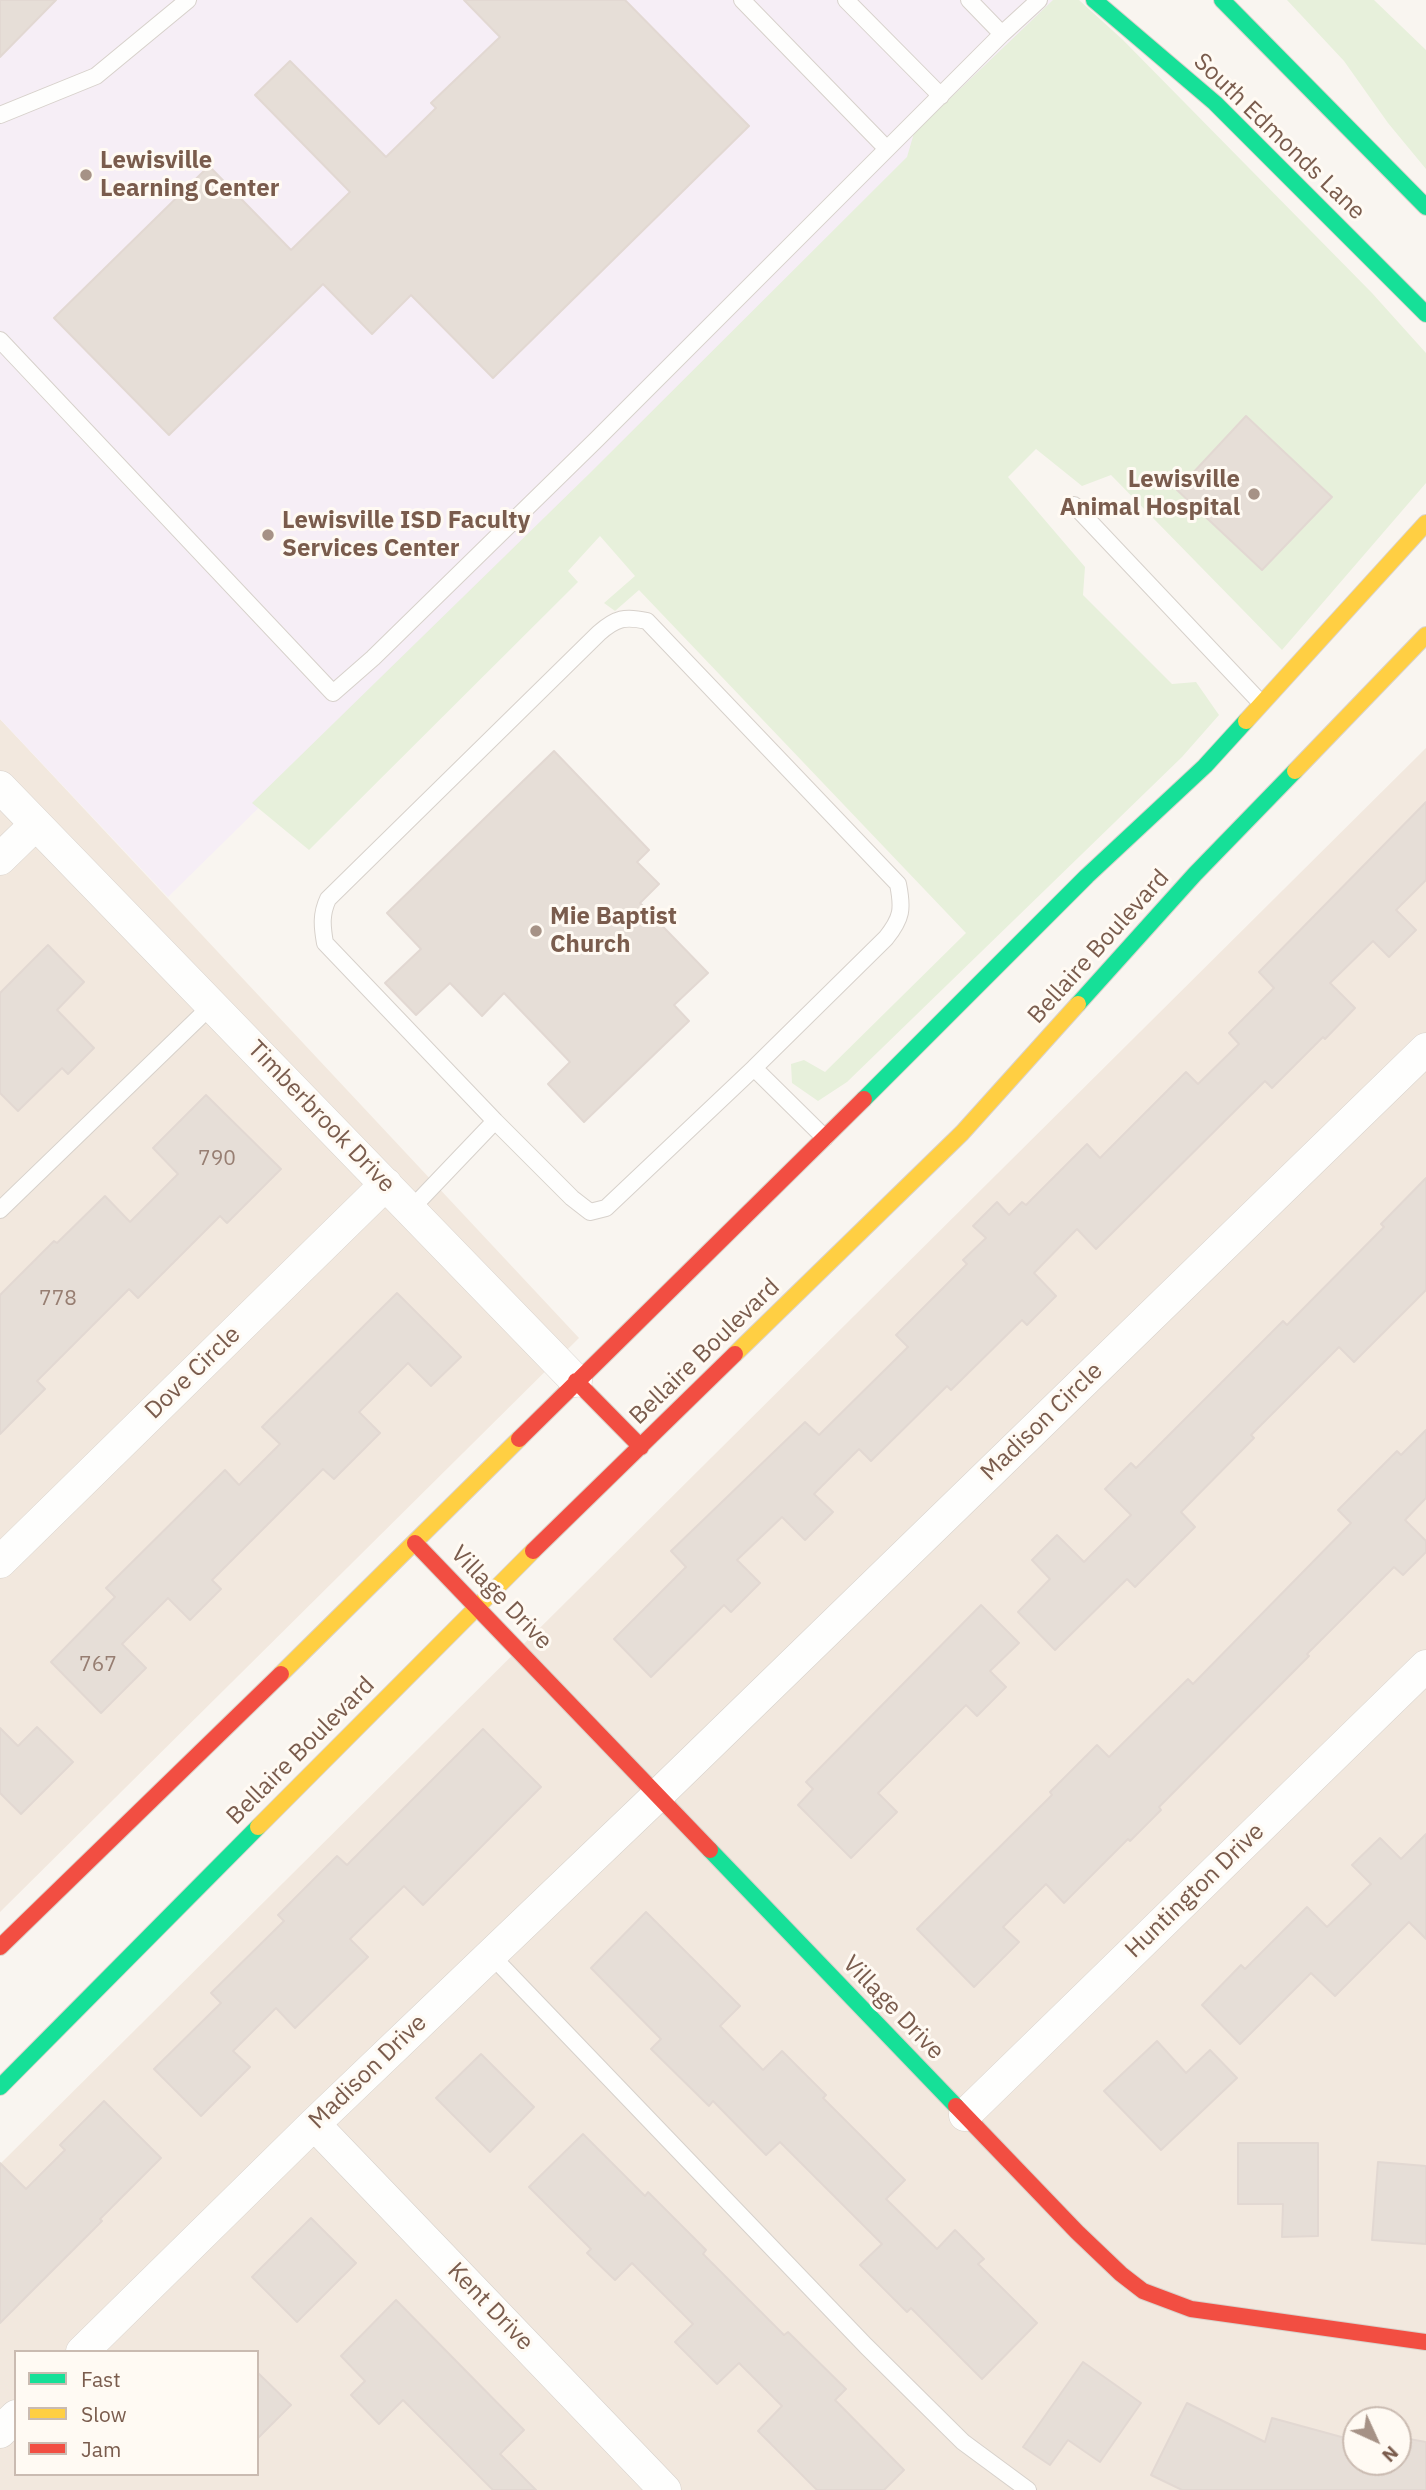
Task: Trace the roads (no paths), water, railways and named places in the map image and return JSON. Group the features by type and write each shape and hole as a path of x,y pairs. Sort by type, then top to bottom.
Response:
{"main road":[{"name":"South Edmonds Lane","path":"1094,0 1215,103 1426,314"},
{"path":"1222,0 1426,207"},
{"path":"0,1947 415,1542 1087,876 1205,766 1426,523"},
{"name":"Bellaire Boulevard","path":"0,2087 477,1606 962,1133 1195,874 1426,635"},
{"name":"Timberbrook Drive","path":"576,1381 641,1447"},
{"name":"Village Drive","path":"415,1542 1077,2232 1121,2274 1143,2291 1191,2309 1426,2342"}],"street":[{"name":"Timberbrook Drive","path":"0,787 576,1381"},
{"path":"0,859 36,824"},
{"name":"Madison Circle","path":"658,1795 1426,1049"},
{"name":"Dove Circle","path":"0,1562 386,1184"},
{"name":"Huntington Drive","path":"965,2115 1426,1666"},
{"name":"Madison Drive","path":"84,2350 314,2124 658,1795"},
{"name":"Kent Drive","path":"314,2124 665,2490"},
{"path":"0,2432 14,2418"}],"lane":[{"path":"0,115 96,76 188,0"},
{"path":"742,0 887,149"},
{"path":"846,0 941,96"},
{"path":"969,0 1002,34"},
{"path":"0,340 333,693 373,658 587,450 1039,0"},
{"path":"1074,505 1261,703"},
{"path":"631,618 647,621 898,884 902,902 900,921 754,1068 607,1208 590,1212 572,1198 495,1122 326,943 322,927 323,910 328,899 612,622 631,618"},
{"path":"0,1210 212,1005"},
{"path":"754,1068 825,1138"},
{"path":"411,1209 495,1122"},
{"path":"491,1955 820,2299 962,2442 1028,2490"}],"place":[{"name":"Lewisville Learning Center","path":"86,175"},
{"name":"Lewisville Animal Hospital","path":"1254,494"},
{"name":"Lewisville ISD Faculty Services Center","path":"268,535"},
{"name":"Mie Baptist Church","path":"536,931"}]}
